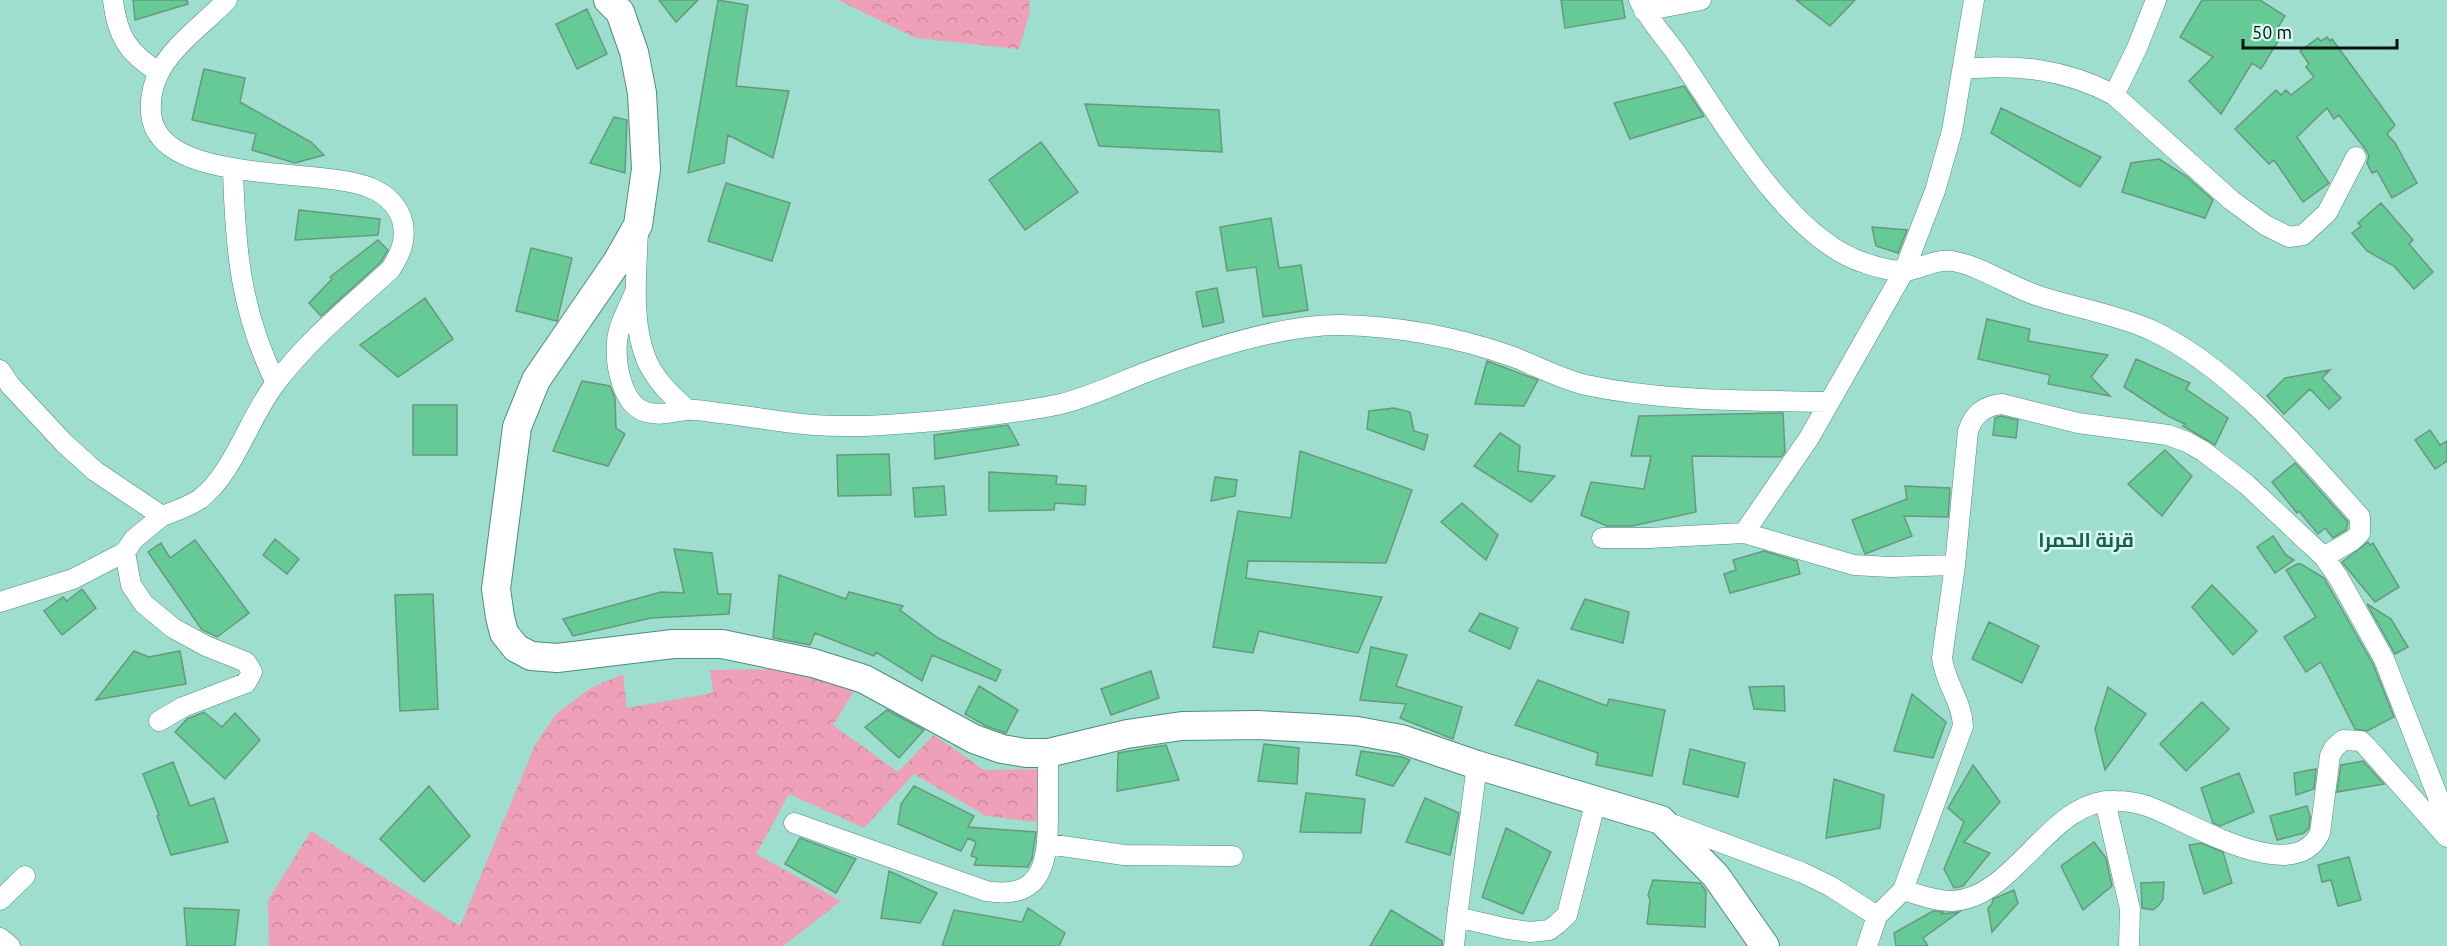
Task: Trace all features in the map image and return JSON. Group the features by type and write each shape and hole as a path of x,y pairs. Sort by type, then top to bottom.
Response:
{"street":[{"path":"113,0 118,31 132,52 159,72"},
{"path":"4,595 73,579 125,552 134,539 162,516 200,498 214,485 229,465 255,412 276,383 308,345 390,270 400,255 404,234 401,216 396,206 370,187 336,180 233,168 196,159 173,148 158,136 152,120 150,97 159,72 177,48 227,0"},
{"path":"608,0 620,12 634,52 642,93 646,169 638,225 635,292 641,339 647,360 668,393 688,410"},
{"path":"1641,5 1701,0"},
{"path":"1744,533 1809,438 1905,271 1935,191 1952,131 1974,0"},
{"path":"2114,96 2137,48 2156,0"},
{"path":"1641,5 1780,201 1809,229 1838,252 1865,263 1905,271 1929,263 1951,261 1972,267 2038,296 2121,318 2153,331 2197,356 2243,393 2360,517 2360,533 2353,540 2324,557"},
{"path":"1963,69 2021,67 2061,73 2091,83 2114,96 2231,200 2265,225 2289,237 2303,235 2327,213 2356,157"},
{"path":"233,168 234,232 242,282 250,322 276,383"},
{"path":"638,225 617,261 536,380 517,427 496,589 504,633 516,648 531,657 557,658 673,644 722,645 813,663 864,680 974,738 1002,749 1048,753 1127,734 1182,726 1257,725 1357,731 1401,739 1477,765 1661,820 1801,872 1830,886 1877,916"},
{"path":"635,292 616,341 619,368 626,393 642,411 656,414 688,410 810,425 867,427 1001,415 1064,403 1180,360 1264,336 1302,328 1338,325 1384,327 1437,334 1540,366 1581,384 1620,392 1684,398 1828,402"},
{"path":"0,370 10,385 64,443 95,471 162,516"},
{"path":"1867,946 1877,916 1903,890 1962,726 1960,706 1944,672 1942,658 1955,565 1968,431 1972,420 1990,405 2002,404 2078,423 2168,435 2203,451 2246,484 2324,557 2349,596 2384,659 2447,820"},
{"path":"1602,538 1744,533 1854,565 1890,567 1955,565"},
{"path":"125,552 131,585 144,604 173,628 206,646 246,662 252,672 246,683 239,687 183,707 159,720"},
{"path":"1903,890 1928,898 1952,901 1970,897 1997,882 2077,811 2094,803 2105,801 2146,806 2225,842 2265,853 2278,856 2308,850 2320,833 2330,756 2334,747 2343,740 2361,741 2447,837"},
{"path":"794,823 986,891 1014,893 1033,883 1042,871 1048,844 1048,753"},
{"path":"1454,946 1477,765"},
{"path":"1457,917 1530,932 1549,930 1557,924 1567,915 1596,800"},
{"path":"2105,801 2130,909 2129,946"},
{"path":"1661,820 1716,876 1765,946"},
{"path":"1048,844 1125,855 1233,856"},
{"path":"0,900 25,876"},
{"path":"0,938 10,946"}],"green space":[{"path":"838,0 1029,0 1030,11 1019,49 916,38"},
{"path":"788,669 857,686 833,725 898,772 934,735 984,770 1039,769 1037,822 986,816 914,774 864,828 789,794 756,854 841,901 783,946 269,946 268,900 311,831 460,926 535,745 556,714 591,688 623,674 627,708 713,693 710,670"}],"building":[{"path":"133,0 187,0 188,4 135,20"},
{"path":"659,0 698,0 676,22"},
{"path":"718,0 748,5 736,86 789,91 773,158 728,135 724,163 688,173"},
{"path":"1561,0 1622,0 1625,18 1565,28"},
{"path":"1796,0 1855,0 1830,26"},
{"path":"2202,0 2260,0 2285,16 2274,34 2280,38 2261,69 2252,63 2221,114 2189,81 2213,57 2180,37"},
{"path":"587,9 607,54 577,69 556,24"},
{"path":"2327,37 2330,41 2332,39 2395,125 2387,134 2395,143 2417,183 2392,198 2377,171 2372,173 2367,163 2369,156 2366,150 2339,115 2334,119 2327,108 2297,137 2329,183 2303,202 2274,160 2269,164 2235,129 2276,90 2281,95 2286,90 2291,95 2314,77 2306,67 2309,64 2300,51 2318,38 2321,41"},
{"path":"204,69 245,78 240,102 311,142 324,155 295,163 252,150 256,134 192,120"},
{"path":"1684,86 1704,116 1630,139 1614,103"},
{"path":"1085,104 1219,110 1222,152 1099,146"},
{"path":"2001,108 2101,157 2080,187 1991,133"},
{"path":"614,117 627,120 625,173 590,163"},
{"path":"1041,142 1078,192 1025,230 989,180"},
{"path":"2159,159 2186,176 2213,200 2205,218 2122,192 2131,163"},
{"path":"726,183 790,203 772,261 708,241"},
{"path":"2381,203 2413,240 2409,244 2433,272 2414,289 2394,266 2367,251 2352,233 2361,226 2358,223"},
{"path":"299,210 380,219 378,235 295,240"},
{"path":"1271,218 1279,268 1301,265 1308,310 1263,317 1256,267 1227,271 1220,227"},
{"path":"1872,227 1907,230 1898,253 1876,246"},
{"path":"378,240 388,250 381,262 321,316 309,303 332,279 330,277"},
{"path":"531,248 572,258 557,321 516,311"},
{"path":"1217,288 1224,322 1203,327 1196,292"},
{"path":"425,298 453,339 398,377 360,345"},
{"path":"1987,319 2030,329 2028,341 2108,355 2091,377 2110,396 2048,384 2050,375 1978,359"},
{"path":"2136,359 2190,383 2186,389 2228,418 2215,445 2124,387"},
{"path":"1487,361 1538,380 1524,406 1475,404"},
{"path":"2330,370 2322,378 2341,398 2329,409 2310,389 2284,414 2267,396 2285,378"},
{"path":"582,381 610,386 615,398 616,428 625,434 608,466 553,451"},
{"path":"413,405 457,405 457,455 413,455"},
{"path":"1394,408 1410,412 1414,431 1428,435 1424,450 1367,429 1369,411"},
{"path":"1783,413 1785,452 1781,457 1692,456 1696,512 1632,526 1607,526 1581,515 1591,482 1644,489 1651,456 1631,456 1639,416"},
{"path":"2001,416 2018,420 2016,438 1993,435 1995,418"},
{"path":"1008,425 1019,445 935,459 934,435"},
{"path":"2430,430 2440,445 2447,441 2447,461 2435,469 2415,440"},
{"path":"1500,433 1520,446 1518,471 1555,476 1531,502 1474,466"},
{"path":"2165,450 2192,476 2162,516 2128,484"},
{"path":"1300,451 1412,490 1386,563 1248,561 1246,578 1382,597 1358,653 1259,631 1253,653 1213,647 1238,511 1291,518"},
{"path":"889,454 891,495 838,496 837,455"},
{"path":"2295,463 2348,522 2346,530 2333,538 2325,528 2318,534 2299,511 2297,513 2272,482"},
{"path":"989,472 1057,476 1056,484 1086,486 1085,505 1055,503 1054,510 989,511"},
{"path":"1215,477 1237,480 1235,496 1211,501"},
{"path":"944,486 946,515 915,517 913,488"},
{"path":"1905,486 1950,488 1948,517 1904,516 1912,536 1865,554 1852,520 1907,499"},
{"path":"1462,503 1498,535 1486,560 1441,522"},
{"path":"2273,536 2286,555 2294,560 2275,573 2257,547"},
{"path":"275,539 299,559 287,574 263,555"},
{"path":"195,540 249,613 217,637 202,630 148,552 161,543 170,558"},
{"path":"2368,542 2370,545 2373,543 2399,587 2375,602 2342,562"},
{"path":"674,549 712,553 718,594 731,594 729,614 651,618 573,636 563,619 661,592 684,593"},
{"path":"1764,551 1797,561 1800,574 1730,593 1724,574 1736,570 1733,560"},
{"path":"2301,564 2324,578 2373,664 2394,717 2367,731 2355,729 2321,662 2306,672 2284,637 2316,617 2286,570"},
{"path":"779,575 846,599 849,592 903,606 900,610 938,638 1001,670 996,681 932,655 922,681 876,652 874,656 815,633 810,645 773,638"},
{"path":"2212,585 2257,631 2233,655 2192,607"},
{"path":"82,589 96,608 62,635 44,611 63,597 67,601"},
{"path":"433,594 438,709 400,711 395,595"},
{"path":"1585,599 1629,612 1623,643 1571,629"},
{"path":"2367,604 2391,619 2408,647 2395,654"},
{"path":"1480,613 1518,628 1510,649 1469,631"},
{"path":"1989,622 2039,646 2022,683 1972,659"},
{"path":"1371,647 1407,655 1396,686 1462,707 1453,739 1400,718 1406,704 1360,700"},
{"path":"134,651 149,657 180,651 186,684 96,700"},
{"path":"1151,671 1159,698 1111,715 1101,689"},
{"path":"1538,680 1607,706 1609,699 1665,710 1652,776 1596,765 1598,753 1515,725"},
{"path":"979,686 1018,710 1006,733 986,726 965,714"},
{"path":"1784,686 1785,711 1754,709 1749,687"},
{"path":"2108,687 2146,714 2105,770 2095,729"},
{"path":"1912,694 1946,722 1933,758 1894,751"},
{"path":"2202,702 2229,729 2186,771 2160,744"},
{"path":"887,710 924,730 899,758 865,727"},
{"path":"204,712 222,727 235,713 260,740 225,779 175,732 187,719"},
{"path":"1264,744 1299,748 1297,784 1258,781"},
{"path":"1166,745 1179,780 1117,791 1118,753"},
{"path":"1690,749 1745,763 1738,797 1683,784"},
{"path":"1361,751 1410,760 1393,786 1356,775"},
{"path":"2363,761 2384,784 2337,792 2341,765"},
{"path":"173,762 190,806 214,798 228,842 171,855 143,774"},
{"path":"1973,765 2000,802 1964,842 1990,853 1963,886 1954,888 1944,869 1964,822 1948,808"},
{"path":"2316,769 2314,789 2296,795 2294,773"},
{"path":"2239,773 2254,812 2220,826 2213,823 2201,788"},
{"path":"1834,779 1884,795 1880,828 1826,838"},
{"path":"429,786 470,836 424,882 380,839"},
{"path":"914,786 974,816 968,827 1036,832 1032,858 1028,867 974,865 977,858 971,856 976,842 968,838 961,851 898,824 901,804"},
{"path":"1306,793 1365,799 1361,833 1300,832"},
{"path":"1425,798 1459,813 1450,855 1406,842"},
{"path":"2307,806 2310,816 2309,828 2304,833 2277,840 2270,816"},
{"path":"1506,828 1551,852 1523,914 1482,897"},
{"path":"800,838 856,859 836,893 785,864"},
{"path":"2094,842 2106,858 2112,886 2083,910 2061,866"},
{"path":"2201,843 2223,852 2232,883 2204,894 2189,845"},
{"path":"2349,857 2361,900 2338,906 2331,880 2322,882 2318,865"},
{"path":"889,871 937,893 920,923 881,918"},
{"path":"1653,880 1700,883 1706,891 1705,927 1647,924 1650,900 1648,895"},
{"path":"2164,882 2163,899 2159,905 2153,910 2142,908 2141,883"},
{"path":"2014,890 2018,903 1992,932 1988,908 1993,899"},
{"path":"184,908 239,910 235,946 187,946"},
{"path":"1028,908 1065,933 1059,946 942,946 954,910 1022,922"},
{"path":"1391,910 1442,941 1442,946 1370,946"},
{"path":"1933,911 1943,912 1941,914 1959,912 1923,938 1928,946 1896,946 1894,933"}],"district":[{"name":"قرنة الحمرا","path":"2086,540"}]}
